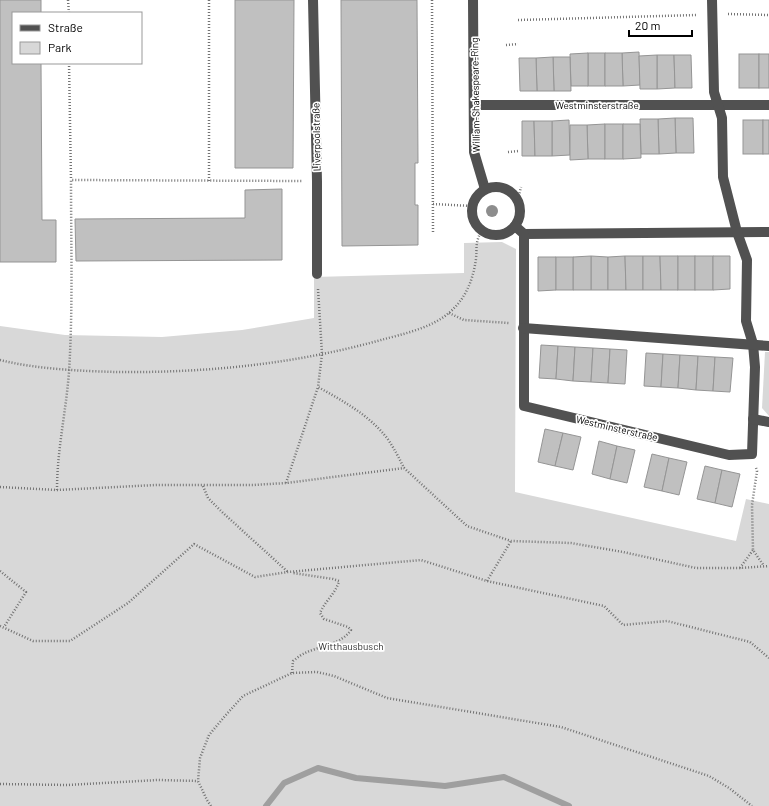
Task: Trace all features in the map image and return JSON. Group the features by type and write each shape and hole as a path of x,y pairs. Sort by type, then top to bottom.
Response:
{"street":[{"name":"Liverpoolstraße","path":"313,0 317,181 317,274"},
{"name":"William-Shakespeare-Ring","path":"473,0 474,152 485,189"},
{"path":"712,0 714,92 722,118 723,177 737,232 747,260 746,321 753,344 755,367 752,454"},
{"name":"Westminsterstraße","path":"474,105 769,105"},
{"path":"492,186 507,188 514,193 518,199 521,213 515,226 510,231 496,235 482,230 474,220 472,206 474,199 485,189 492,186"},
{"path":"515,226 524,234 769,232"},
{"name":"Westminsterstraße","path":"524,234 524,406 729,455 752,454"},
{"path":"523,328 769,346"},
{"path":"753,419 769,422"}],"path":[{"path":"68,0 69,12"},
{"path":"209,0 209,181"},
{"path":"432,0 433,233"},
{"path":"518,20 713,14 769,15"},
{"path":"506,45 518,44"},
{"path":"57,490 57,471 65,415 69,370 71,180 69,64"},
{"path":"508,152 519,151"},
{"path":"71,180 317,181"},
{"path":"518,199 521,186"},
{"path":"433,204 472,206"},
{"path":"0,360 69,370 156,372 204,371 273,363 365,345 422,327 449,313 465,296 470,286 476,259 477,239 482,230"},
{"path":"286,483 318,388 322,354 317,274"},
{"path":"449,313 464,320 517,324 523,328"},
{"path":"318,388 345,402 378,428 393,447 404,468 467,526 511,541 571,543 623,552 696,568 740,568 769,566"},
{"path":"752,454 757,470 752,505 753,550 764,566"},
{"path":"0,487 57,490 156,485 203,486 286,483 404,468"},
{"path":"203,486 208,498 288,572 339,581 338,586 320,613 324,619 348,627 351,630 348,635 337,641 301,654 293,662 292,673"},
{"path":"487,581 511,541"},
{"path":"0,626 33,641 70,641 128,603 194,544 255,577 288,572 421,560 487,581 604,606 623,625 667,621 750,642 769,658"},
{"path":"740,568 753,550"},
{"path":"0,571 26,592 4,627"},
{"path":"211,806 198,781 200,758 209,735 243,696 292,673 317,672 334,676 387,698 561,727 709,776 729,788 752,806"},
{"path":"0,784 66,785 158,780 198,781"}],"green space":[{"name":"Witthausbusch","path":"502,242 516,249 515,492 736,541 746,499 769,504 769,806 0,806 0,326 65,335 162,337 242,330 314,318 314,277 464,273 464,243"},
{"path":"765,352 769,352 769,416 762,408"}],"building":[{"path":"0,0 41,0 41,12 12,12 12,64 41,64 42,220 56,220 56,262 0,262"},
{"path":"235,0 294,0 293,168 235,168"},
{"path":"341,0 417,0 418,163 415,163 415,205 418,205 418,245 342,246"},
{"path":"639,52 640,85 623,86 622,53"},
{"path":"588,53 605,53 605,86 588,86"},
{"path":"588,53 588,86 571,86 570,54"},
{"path":"605,53 622,53 623,86 605,86"},
{"path":"739,54 759,54 759,88 739,88"},
{"path":"759,54 769,54 769,88 759,88"},
{"path":"657,55 674,55 675,88 657,89"},
{"path":"657,55 657,89 640,89 639,56"},
{"path":"674,55 691,55 692,88 675,88"},
{"path":"553,57 570,57 571,91 554,91"},
{"path":"553,57 554,91 537,91 536,58"},
{"path":"519,58 536,58 537,91 520,91"},
{"path":"675,118 693,118 694,153 676,153"},
{"path":"675,118 676,153 659,154 658,119"},
{"path":"640,119 658,119 659,154 641,154"},
{"path":"569,120 570,155 552,156 552,121"},
{"path":"743,120 763,120 763,154 743,154"},
{"path":"763,120 769,120 769,154 763,154"},
{"path":"522,121 534,121 535,156 522,156"},
{"path":"534,121 552,121 552,156 535,156"},
{"path":"605,124 605,159 588,159 587,125"},
{"path":"605,124 623,124 623,159 605,159"},
{"path":"623,124 640,124 641,158 623,159"},
{"path":"570,125 587,125 588,159 570,160"},
{"path":"282,189 282,260 76,261 75,219 245,218 245,190"},
{"path":"591,256 608,257 608,290 591,290"},
{"path":"591,256 591,290 573,290 573,257"},
{"path":"625,256 626,290 608,290 608,257"},
{"path":"625,256 643,256 643,290 626,290"},
{"path":"643,256 660,256 661,290 643,290"},
{"path":"660,256 678,256 678,290 661,290"},
{"path":"678,256 695,256 695,290 678,290"},
{"path":"695,256 713,256 713,290 695,290"},
{"path":"713,256 730,256 730,289 713,290"},
{"path":"538,257 556,257 556,290 538,291"},
{"path":"556,257 573,257 573,290 556,290"},
{"path":"541,345 558,346 556,379 539,378"},
{"path":"558,346 575,347 573,381 556,379"},
{"path":"575,347 593,348 591,382 573,381"},
{"path":"593,348 610,349 608,383 591,382"},
{"path":"610,349 627,350 625,384 608,383"},
{"path":"646,353 663,354 661,387 644,386"},
{"path":"663,354 680,355 678,388 661,387"},
{"path":"680,355 698,356 696,390 678,388"},
{"path":"698,356 715,357 713,391 696,390"},
{"path":"715,357 733,358 730,392 713,391"},
{"path":"545,429 563,433 555,466 538,462"},
{"path":"563,433 581,437 573,470 555,466"},
{"path":"599,441 617,446 610,479 592,474"},
{"path":"617,446 635,450 627,483 610,479"},
{"path":"652,454 669,458 662,491 644,487"},
{"path":"669,458 687,462 679,495 662,491"},
{"path":"705,466 722,470 715,503 697,499"},
{"path":"722,470 740,474 732,507 715,503"}],"waterway":[{"path":"266,806 284,783 318,768 356,778 445,786 504,777 569,806"}]}
